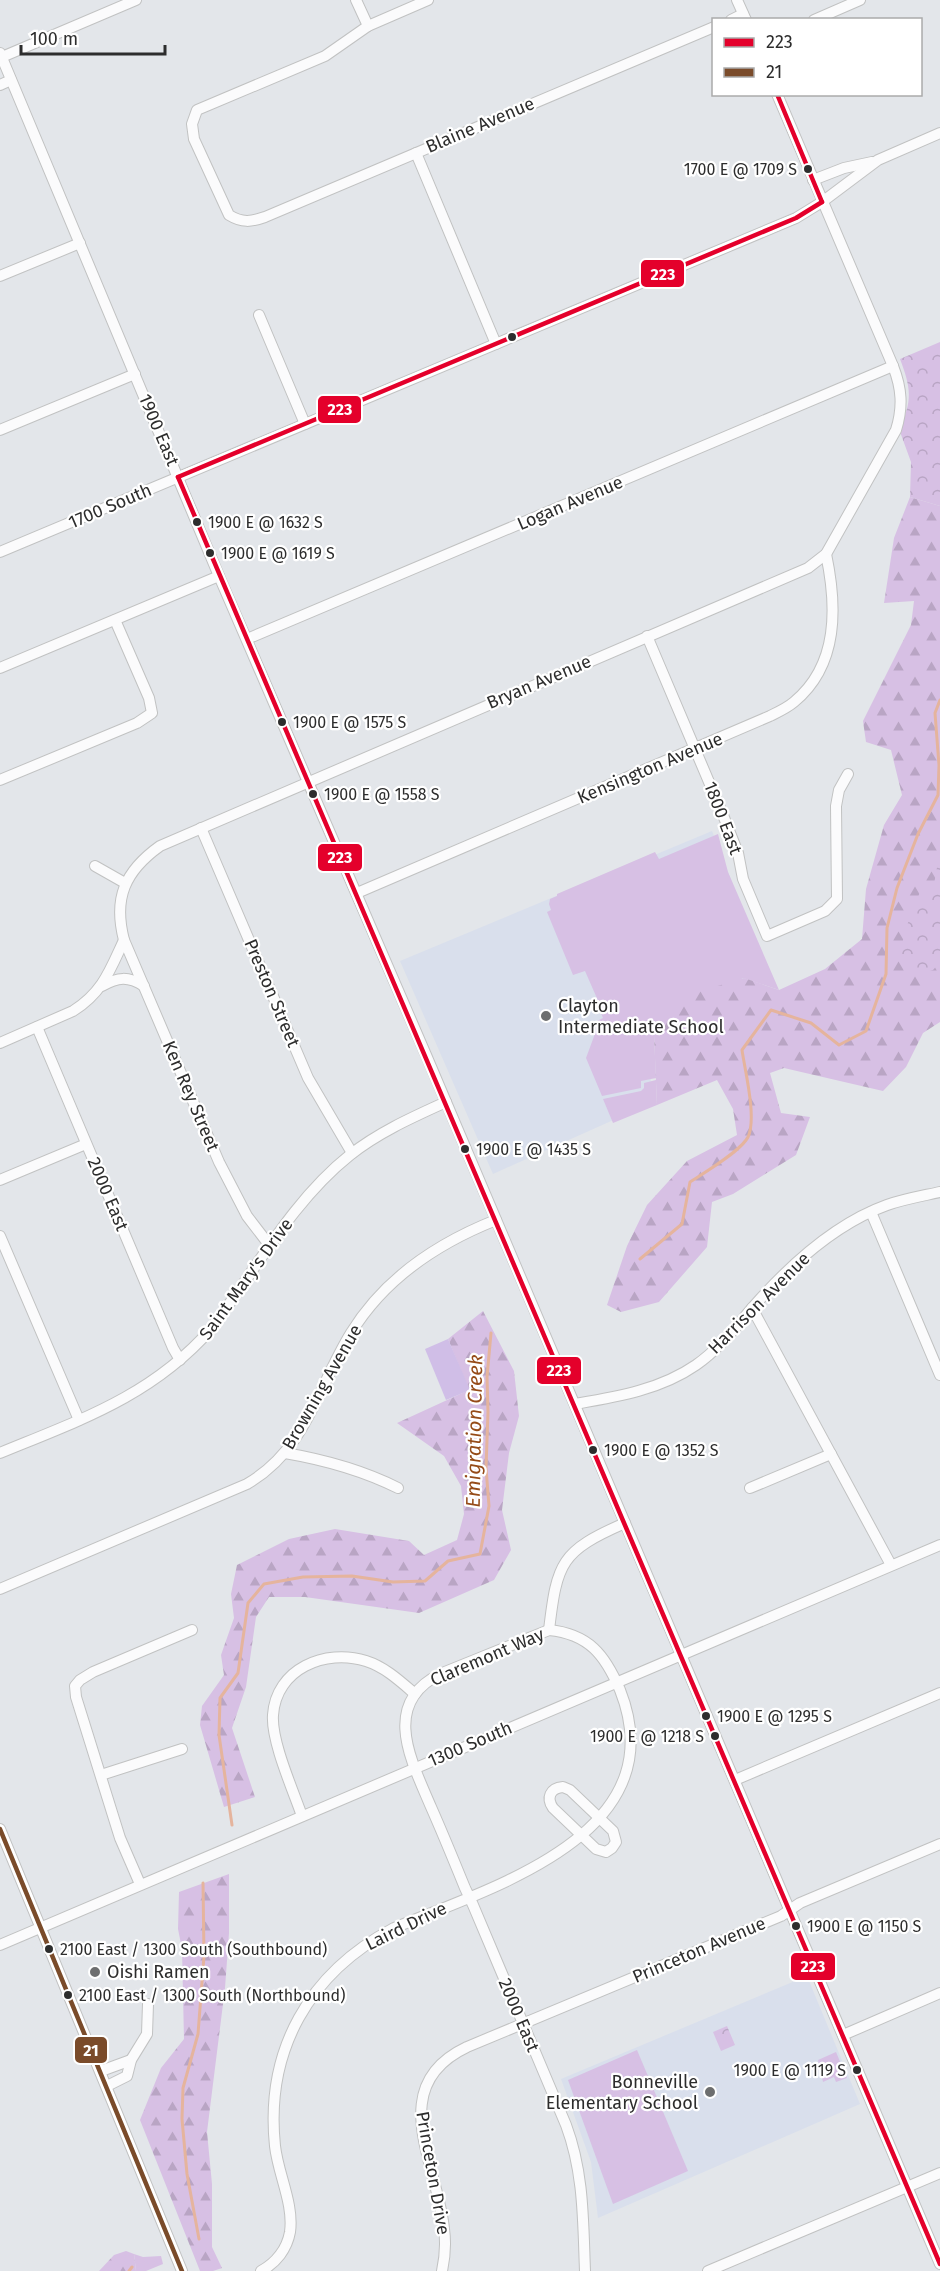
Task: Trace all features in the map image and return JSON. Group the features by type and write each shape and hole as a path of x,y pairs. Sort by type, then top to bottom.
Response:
{"street":[{"path":"1,55 136,0"},
{"path":"356,0 368,26 428,0"},
{"path":"737,0 745,17"},
{"path":"819,18 860,0"},
{"name":"Blaine Avenue","path":"368,26 325,56 197,110 192,124 194,139 229,215 247,222 265,217 712,28"},
{"name":"1900 East","path":"1,55 219,576 357,893 940,2264"},
{"path":"0,85 11,80"},
{"name":"Bryan Avenue","path":"124,940 120,912 125,883 133,870 153,850 808,567 826,554 896,430 902,402 893,366 778,96"},
{"name":"1700 South","path":"0,552 796,218 878,160 940,133"},
{"path":"416,153 496,344"},
{"path":"813,180 844,168 878,160"},
{"path":"0,276 80,243"},
{"path":"259,315 305,424"},
{"name":"Logan Avenue","path":"247,639 893,366"},
{"path":"0,430 135,374"},
{"name":"Kensington Avenue","path":"357,893 770,716 794,702 810,686 828,654 832,636 834,620 830,572 826,554"},
{"path":"0,668 219,576"},
{"path":"0,780 137,723 152,713 149,698 115,620"},
{"name":"1800 East","path":"647,636 738,853 742,879 766,936 825,911 837,899 836,806 839,790 848,774"},
{"name":"Preston Street","path":"201,828 308,1078 352,1154"},
{"path":"95,866 125,883"},
{"path":"0,1042 73,1011 91,998 102,986 124,940"},
{"name":"Ken Rey Street","path":"124,940 232,1190 255,1228 270,1246"},
{"path":"102,986 123,977 144,986"},
{"name":"2000 East","path":"37,1027 180,1360"},
{"name":"Saint Mary's Drive","path":"0,1454 79,1420 144,1388 180,1360 211,1329 310,1194 352,1154 396,1125 446,1102"},
{"path":"0,1180 86,1144"},
{"name":"Harrison Avenue","path":"575,1404 650,1388 677,1377 697,1365 724,1342 752,1308 803,1256 829,1237 871,1212 896,1202 940,1192"},
{"path":"871,1212 940,1375"},
{"name":"Browning Avenue","path":"0,1589 247,1485 274,1466 298,1436 350,1334 379,1296 410,1268 448,1242 496,1220"},
{"path":"0,1236 79,1420"},
{"path":"752,1308 891,1565"},
{"path":"285,1453 343,1465 398,1488"},
{"path":"750,1488 831,1454"},
{"path":"549,1630 555,1582 564,1563 587,1540 625,1523"},
{"name":"1300 South","path":"0,1945 940,1545"},
{"path":"140,1884 120,1838 74,1690 76,1683 93,1672 192,1630"},
{"name":"Claremont Way","path":"415,1768 406,1743 405,1727 408,1709 415,1694 426,1682 440,1674 549,1630 574,1635 591,1645 604,1658 616,1682"},
{"path":"302,1816 273,1727 277,1695 290,1676 307,1664 327,1658 357,1658 379,1666 415,1694"},
{"name":"Laird Drive","path":"261,2271 280,2256 290,2233 290,2215 275,2149 273,2107 279,2067 288,2039 300,2014 323,1981 362,1947 394,1928 539,1866 561,1852 581,1835 598,1817 622,1784 631,1746 629,1717 616,1682"},
{"path":"735,1780 940,1693"},
{"path":"101,1775 182,1749"},
{"name":"2000 East","path":"415,1768 566,2125 575,2152 583,2201 585,2271"},
{"path":"559,1787 567,1788 598,1817 615,1835 616,1842 606,1852 599,1851 581,1835 550,1805 549,1798 552,1791 559,1787"},
{"path":"0,1829 182,2271"},
{"name":"Princeton Avenue","path":"523,2024 770,1920 800,1903 940,1844"},
{"path":"843,2035 940,1993"},
{"path":"107,2086 125,2078 131,2060 147,2034 148,2004"},
{"name":"Princeton Drive","path":"442,2271 445,2248 444,2228 420,2120 424,2091 434,2073 459,2051 523,2024"},
{"path":"100,2071 131,2060"},
{"path":"708,2271 940,2173"}],"shaded area":[{"name":"Clayton Intermediate School","path":"712,831 757,946 744,978 654,1035 649,1104 493,1174 400,961"},
{"path":"448,1339 470,1390 446,1400 425,1349"},
{"name":"Bonneville Elementary School","path":"807,1976 860,2104 598,2218 591,2162 561,2079"}],"green space":[{"path":"940,342 940,506 910,497 911,462 899,429 907,410 909,394 900,359"},
{"path":"910,497 940,506 940,1022 923,1033 906,1067 883,1091 784,1068 770,1073 781,1113 810,1117 796,1155 733,1194 712,1202 707,1247 659,1302 621,1312 607,1305 627,1246 647,1205 687,1161 737,1135 733,1109 717,1080 657,1105 654,1035 681,997 744,978 779,990 825,969 862,939 866,889 884,825 902,795 891,750 866,742 863,721 911,625 914,601 884,603 894,538"},
{"path":"718,834 728,872 779,990 743,978 654,1035 656,1078 641,1081 641,1088 602,1096 586,1058 596,1031 595,1022 603,1018 601,1013 603,1012 585,971 573,975 547,912 551,910 550,899 655,852 659,859"},
{"path":"940,851 940,962 933,970 924,973 904,970 901,956 904,933 920,892 934,884"},
{"path":"656,1080 657,1105 613,1123 603,1099 641,1091 644,1083"},
{"path":"483,1311 514,1371 519,1416 509,1453 502,1510 511,1550 494,1580 419,1613 305,1597 269,1597 256,1617 246,1687 232,1728 255,1797 224,1807 200,1725 202,1706 224,1675 221,1655 234,1618 231,1594 237,1565 289,1539 335,1529 409,1541 424,1555 457,1540 464,1514 461,1486 444,1456 397,1423 469,1390 448,1339"},
{"path":"229,1874 229,1933 225,1988 207,2132 212,2184 212,2247 222,2268 200,2271 140,2120 161,2068 184,2039 182,1949 178,1929 179,1892"},
{"path":"727,2026 735,2045 721,2051 713,2032"},
{"path":"637,2050 688,2171 613,2204 568,2080"},
{"path":"836,2052 847,2078 836,2082 834,2077 823,2082 818,2060"},
{"path":"126,2251 134,2254 136,2271 99,2271 114,2255"},
{"path":"134,2254 143,2257 161,2256 163,2264 146,2271 136,2271"}],"waterway":[{"name":"Emigration Creek","path":"640,1259 682,1224 690,1182 730,1155 748,1137 751,1107 742,1050 771,1010 811,1023 839,1045 866,1031 886,974 887,928 897,888 918,834 938,795 939,765 935,713 940,700"},
{"name":"Emigration Creek","path":"232,1825 219,1735 220,1698 238,1673 248,1603 264,1584 303,1577 352,1576 393,1582 425,1581 448,1561 480,1554 489,1506 486,1468 487,1377 491,1333"},
{"name":"Emigration Creek","path":"199,2239 187,2174 182,2119 183,2088 198,2034 204,1956 203,1883"},
{"name":"Emigration Creek","path":"129,2271 132,2267"}],"transit line":[{"name":"223","path":"778,96 822,202"},
{"name":"223","path":"178,477 796,218 822,202"},
{"name":"223","path":"178,477 940,2264"},
{"name":"21","path":"0,1829 182,2271"}],"place":[{"name":"1700 E @ 1709 S","path":"808,169"},
{"name":"1900 E @ 1632 S","path":"197,522"},
{"name":"1900 E @ 1619 S","path":"210,553"},
{"name":"1900 E @ 1575 S","path":"282,722"},
{"name":"1900 E @ 1558 S","path":"313,794"},
{"name":"Clayton Intermediate School","path":"546,1016"},
{"name":"1900 E @ 1435 S","path":"465,1149"},
{"name":"1900 E @ 1352 S","path":"593,1450"},
{"name":"1900 E @ 1295 S","path":"706,1716"},
{"name":"1900 E @ 1218 S","path":"715,1736"},
{"name":"1900 E @ 1150 S","path":"796,1926"},
{"name":"2100 East / 1300 South (Southbound)","path":"49,1949"},
{"name":"Oishi Ramen","path":"95,1972"},
{"name":"2100 East / 1300 South (Northbound)","path":"68,1995"},
{"name":"1900 E @ 1119 S","path":"857,2070"},
{"name":"Bonneville Elementary School","path":"710,2092"}]}
